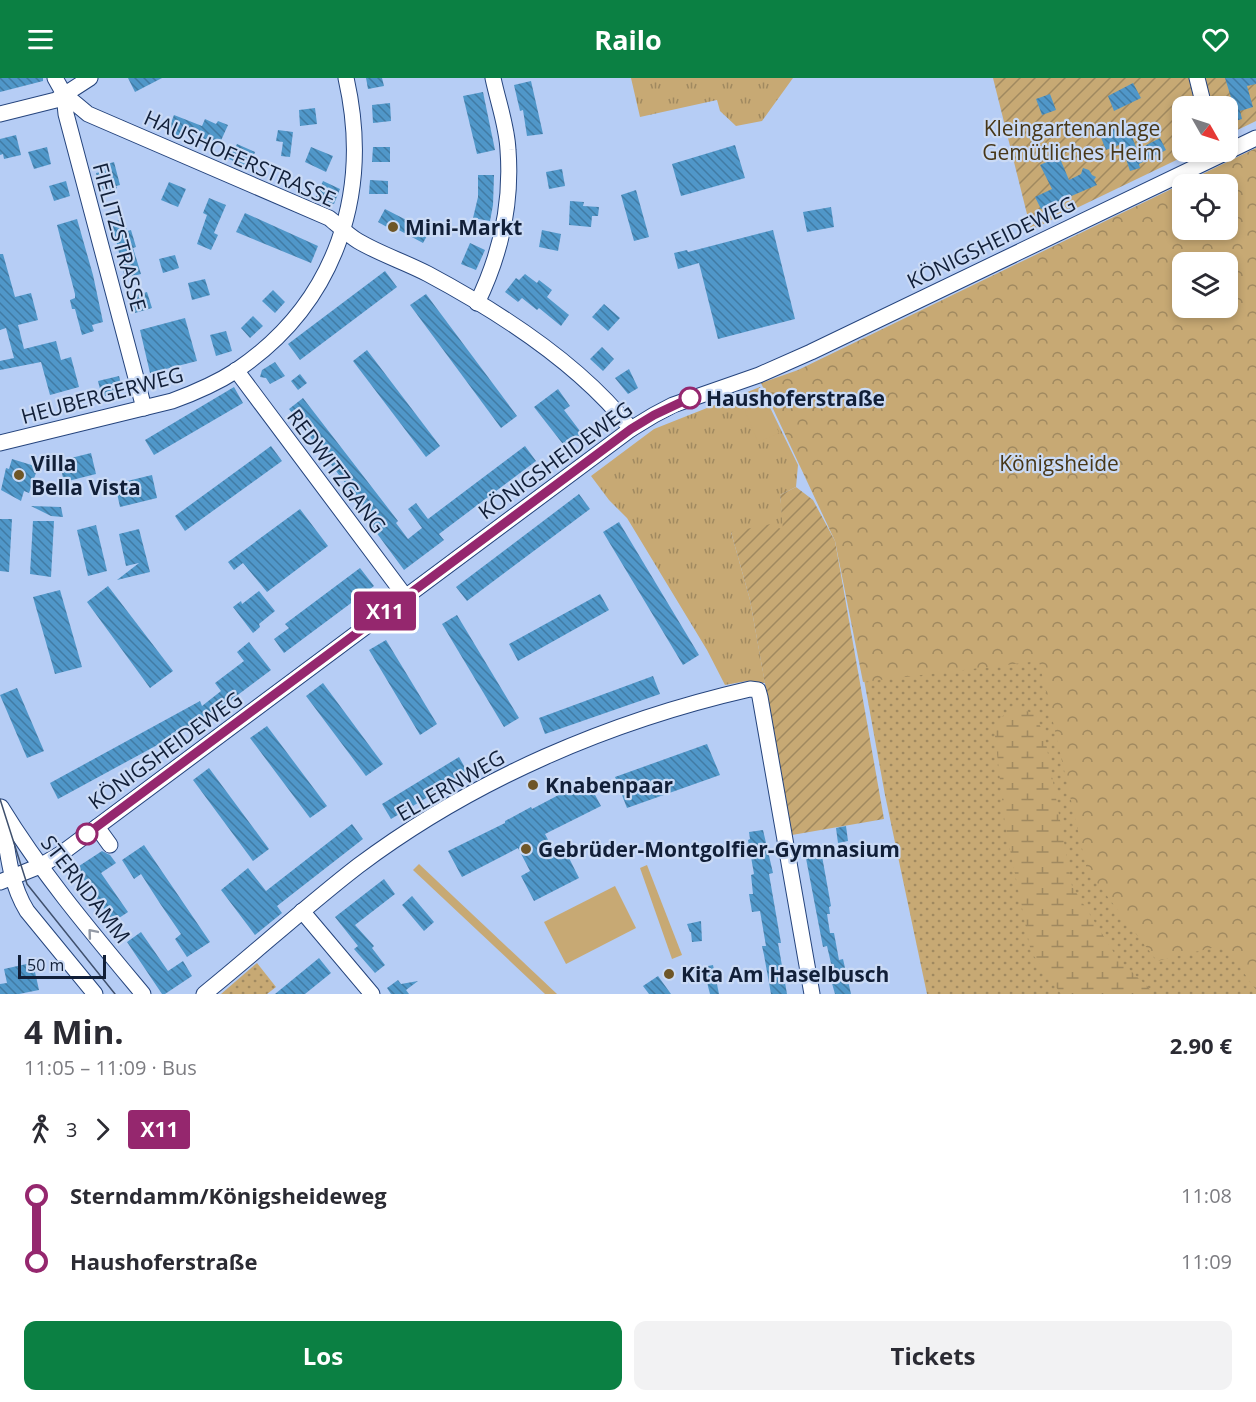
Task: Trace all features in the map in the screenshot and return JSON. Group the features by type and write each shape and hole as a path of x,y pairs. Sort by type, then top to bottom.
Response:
{"street":[{"name":"FIELITZSTRASSE","path":"55,78 64,94 66,114 144,408"},
{"path":"0,114 56,100 90,78"},
{"name":"HEUBERGERWEG","path":"0,443 144,408 191,394 236,370 269,344 299,311 325,272 344,230 353,189 355,148 354,120 346,78"},
{"path":"477,303 495,261 508,192 508,150 493,78"},
{"path":"1197,78 1202,96"},
{"name":"HAUSHOFERSTRASSE","path":"64,94 88,114 329,218 357,240 422,271 477,303 522,332 569,368 617,412 631,429"},
{"name":"KÖNIGSHEIDEWEG","path":"1238,145 1256,138"},
{"name":"KÖNIGSHEIDEWEG","path":"6,880 40,866 62,853 631,429 673,405 759,375 811,352 1200,162"},
{"name":"REDWITZGANG","path":"236,370 405,596"},
{"name":"ELLERNWEG","path":"204,994 360,865 448,807 513,772 625,723 687,704 750,689 758,690 760,697 812,994"},
{"name":"STERNDAMM","path":"1,805 20,839 60,894 143,994"},
{"name":"STERNDAMM","path":"1,805 6,880 27,911 95,994"},
{"path":"97,827 110,844"},
{"path":"302,911 372,994"}],"green space":[{"path":"631,78 793,78 762,121 736,126 720,111 717,100 640,117"},
{"name":"Kleingartenanlage Gemütliches Heim","path":"993,78 1256,78 1256,121 1238,130 1238,96 1172,96 1172,162 1031,230"},
{"name":"Königsheide","path":"1256,148 1256,990 1224,945 1157,961 1087,870 1039,661 863,682 835,541 761,383 798,370 1172,189 1172,240 1238,240 1238,174 1202,174 1227,162 1238,162 1238,157"},
{"path":"760,387 798,465 796,487 780,495 784,531 731,532 750,600 765,683 747,681 725,685 707,650 627,518 609,500 591,476 654,429"},
{"path":"766,402 779,433 758,442 745,411"},
{"path":"796,487 813,500 835,541 884,819 792,835 750,600 731,532 771,524 783,530 780,495"},
{"path":"1057,618 1256,930 1256,994 927,994 885,795 859,652"},
{"path":"1016,708 1036,714 1046,743 1072,886 1118,959 1153,994 1061,994 1031,952 1005,825 994,726 1001,717"},
{"path":"419,864 557,994 545,994 413,870"},
{"path":"647,865 682,955 672,959 640,868"},
{"path":"615,886 636,928 566,964 544,922"},
{"path":"257,963 276,987 267,994 221,994"}],"building":[{"path":"0,78 43,78 43,81 0,92"},
{"path":"128,78 162,78 135,92"},
{"path":"366,78 382,78 384,86 368,89"},
{"path":"1225,78 1256,78 1256,84 1247,86 1253,107 1240,111 1242,119 1238,120 1238,96 1231,96"},
{"path":"531,81 543,134 527,136 523,110 520,111 514,85"},
{"path":"1133,83 1141,98 1114,111 1108,96"},
{"path":"483,92 495,150 477,154 463,96"},
{"path":"1050,94 1056,110 1042,115 1036,99"},
{"path":"390,103 391,121 373,123 372,105"},
{"path":"315,108 317,124 300,126 299,110"},
{"path":"174,115 202,126 205,119 216,124 218,121 228,125 219,145 186,131 183,138 168,131"},
{"path":"1127,123 1137,150 1160,138 1166,150 1139,164 1140,168 1130,171 1121,144 1106,150 1100,135"},
{"path":"278,130 293,132 290,157 281,156 283,142 276,141"},
{"path":"16,135 21,155 4,159 3,154 0,155 0,139"},
{"path":"237,144 255,152 249,168 229,159"},
{"path":"735,145 745,178 681,196 672,164"},
{"path":"47,147 51,164 34,169 28,152"},
{"path":"311,147 333,156 326,172 305,162"},
{"path":"373,147 390,147 390,162 372,162"},
{"path":"1059,156 1069,180 1081,174 1083,168 1096,177 1094,180 1097,185 1041,209 1035,197 1052,189 1040,165"},
{"path":"114,162 120,185 108,191 108,188 101,190 96,173 105,171 104,165"},
{"path":"562,169 565,186 549,189 546,172"},
{"path":"478,175 494,175 490,221 473,218 478,197"},
{"path":"370,180 388,181 388,194 369,194"},
{"path":"66,181 70,196 54,201 49,186"},
{"path":"323,181 340,189 334,204 316,197"},
{"path":"169,182 186,189 178,207 161,200"},
{"path":"636,190 649,237 634,241 621,195"},
{"path":"209,198 226,205 214,233 218,235 211,250 197,244 207,215 203,213"},
{"path":"570,201 584,202 583,206 599,207 598,216 592,216 591,227 569,225"},
{"path":"831,207 834,227 807,232 803,212"},
{"path":"385,209 416,225 419,220 432,227 423,243 378,222"},
{"path":"245,213 318,246 311,263 236,232"},
{"path":"77,219 93,275 103,322 92,325 94,331 82,335 75,309 72,309 70,300 75,298 75,294 57,225"},
{"path":"124,219 127,231 131,230 136,247 133,248 141,274 125,278 115,236 113,236 109,223"},
{"path":"542,230 561,234 558,251 539,247"},
{"path":"773,230 795,319 718,339 699,263 678,269 674,253 687,250 688,252"},
{"path":"470,243 485,250 476,270 461,264"},
{"path":"0,254 3,254 15,297 31,293 38,320 18,325 24,349 56,341 61,360 71,357 79,387 50,395 41,362 0,370 0,361 14,358 6,328 0,330"},
{"path":"175,255 179,268 163,273 159,259"},
{"path":"385,271 397,287 300,360 288,344"},
{"path":"525,274 537,283 539,280 552,290 547,297 569,315 561,326 539,308 537,310 522,298 518,302 505,292 516,278 519,280"},
{"path":"205,279 210,295 192,300 188,283"},
{"path":"273,290 285,302 275,313 262,301"},
{"path":"147,292 152,308 135,313 130,297"},
{"path":"426,294 517,416 501,428 410,305"},
{"path":"604,304 620,318 608,331 592,317"},
{"path":"253,316 263,326 250,338 241,328"},
{"path":"185,318 197,361 150,373 140,330"},
{"path":"226,331 232,351 216,356 210,335"},
{"path":"602,347 614,359 603,371 590,359"},
{"path":"367,350 440,446 426,457 353,361"},
{"path":"275,362 285,376 270,384 266,378 260,377 262,370"},
{"path":"629,369 638,388 628,394 615,378"},
{"path":"300,374 307,383 298,390 291,381"},
{"path":"119,376 123,392 102,397 98,381"},
{"path":"234,387 243,403 154,455 145,440"},
{"path":"558,389 570,406 564,410 583,435 566,448 534,407"},
{"path":"303,398 398,521 396,523 408,539 422,528 408,509 416,503 428,519 525,446 536,461 439,534 444,540 404,570 367,520 371,517 289,409"},
{"path":"271,446 282,461 185,531 175,516"},
{"path":"91,453 96,474 64,482 59,461"},
{"name":"Villa Bella Vista","path":"12,459 38,467 29,493 24,491 21,501 1,490 6,468 9,469"},
{"path":"152,475 157,498 120,507 115,484"},
{"path":"579,494 590,509 467,601 456,587"},
{"path":"31,506 61,507 63,517 51,516"},
{"path":"300,509 328,546 267,592 243,563 234,570 228,562"},
{"path":"0,519 12,519 9,572 0,571"},
{"path":"33,521 54,521 51,577 30,574"},
{"path":"619,522 699,655 683,665 603,532"},
{"path":"96,525 107,571 88,576 77,530"},
{"path":"139,529 150,572 117,580 139,563 126,566 119,534"},
{"path":"360,568 374,586 284,653 274,639 289,628 285,624"},
{"path":"108,586 173,671 150,688 87,602"},
{"path":"60,590 82,667 55,674 33,597"},
{"path":"259,591 275,611 259,624 260,627 253,633 233,607 241,601 242,604"},
{"path":"600,594 609,610 518,661 509,644"},
{"path":"457,615 519,718 504,727 442,624"},
{"path":"386,640 437,724 420,735 369,650"},
{"path":"249,642 271,670 207,718 58,799 50,783 200,701 202,706 221,691 215,683 244,661 237,652"},
{"path":"653,676 660,694 545,734 539,718"},
{"path":"323,683 383,764 366,776 306,696"},
{"path":"17,688 44,751 27,758 0,695"},
{"path":"267,726 327,806 310,818 250,738"},
{"path":"707,744 720,775 627,808 615,777"},
{"path":"459,757 468,773 391,819 382,804"},
{"path":"209,768 269,849 253,861 193,780"},
{"path":"587,780 601,806 545,834 557,857 566,852 579,878 534,901 521,876 530,871 518,848 462,877 448,851"},
{"path":"352,824 363,839 277,906 282,913 255,935 221,890 248,868 266,891"},
{"path":"846,826 848,841 838,843 836,828"},
{"path":"763,830 773,873 769,874 787,994 771,994 762,946 766,946 760,911 752,912 749,894 753,894 751,875 754,874 748,840 750,839 749,832"},
{"path":"144,845 210,942 187,957 175,939 181,934 141,874 134,879 122,860"},
{"path":"820,845 831,906 829,907 830,914 827,914 830,933 834,933 839,960 843,959 851,994 835,994 829,973 833,972 827,946 823,947 804,848"},
{"path":"102,851 110,855 116,863 101,873 128,912 113,922 76,868"},
{"path":"384,879 395,894 355,925 374,946 372,948 385,965 375,973 354,949 358,946 335,917"},
{"path":"412,896 434,922 424,931 402,905"},
{"path":"701,921 702,941 692,942 687,924"},
{"path":"141,932 168,971 183,961 192,976 162,994 127,942"},
{"path":"319,958 331,973 305,994 275,994"},
{"path":"31,963 39,990 19,994 0,994 0,984 7,983 4,969"},
{"path":"713,965 719,994 710,994 703,967"},
{"path":"658,976 671,994 649,994 643,986"},
{"path":"398,980 401,984 418,981 406,990 409,994 391,994 387,988"}],"tram line":[{"path":"0,799 27,884 115,994"}],"bus line":[{"name":"X11","path":"87,834 631,429 690,398"}],"place":[{"name":"Mini-Markt","path":"393,227"},
{"name":"Haushoferstraße","path":"690,398"},
{"name":"Villa Bella Vista","path":"19,475"},
{"name":"Knabenpaar","path":"533,785"},
{"name":"Gebrüder-Montgolfier-Gymnasium","path":"526,849"},
{"name":"Kita Am Haselbusch","path":"669,974"}]}
